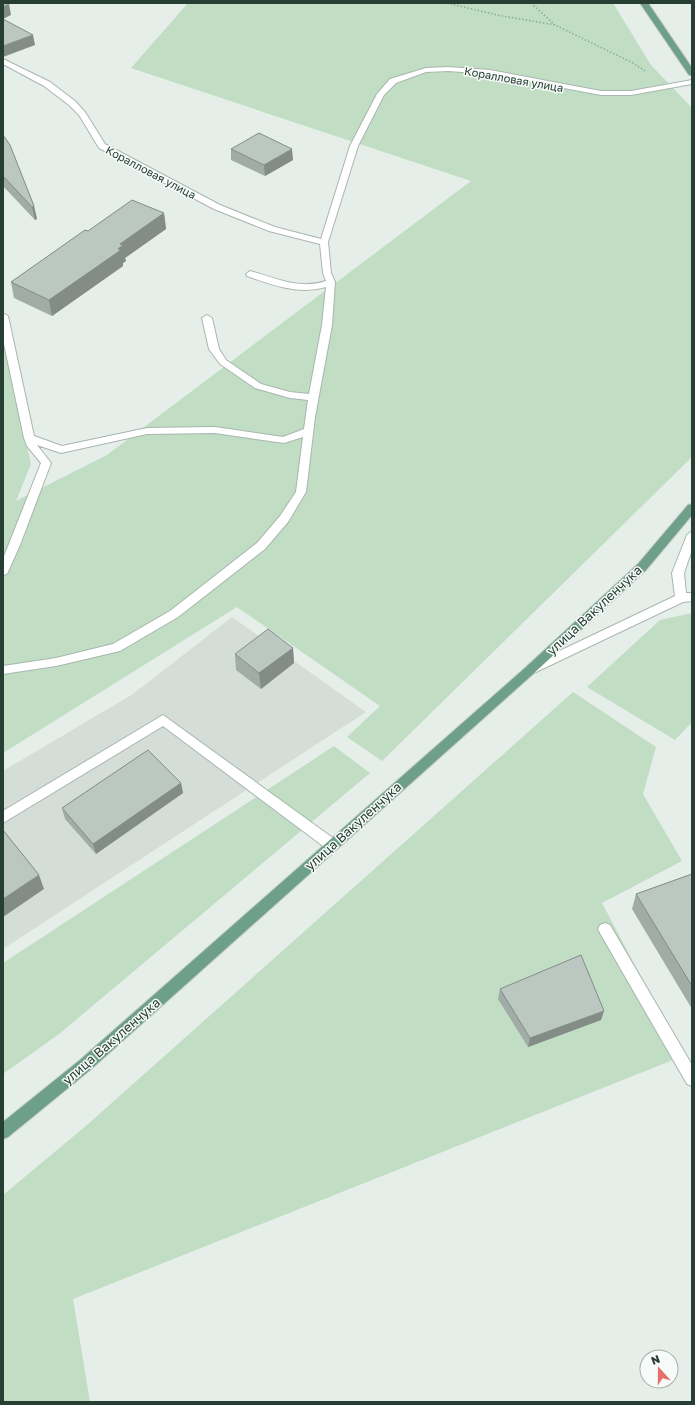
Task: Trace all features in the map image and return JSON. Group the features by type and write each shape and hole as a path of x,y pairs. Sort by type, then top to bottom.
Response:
{"main road":[{"path":"644,3 692,73"},
{"name":"улица Вакуленчука","path":"3,1132 85,1065 529,671 642,567 692,508"}],"street":[{"name":"Коралловая улица","path":"3,61 47,84 68,100 82,114 102,146 217,207 272,229 324,242"},
{"name":"Коралловая улица","path":"3,670 56,662 116,648 174,614 254,551 284,519 301,492 313,397 327,325 329,277 324,242 354,146 381,94 393,82 408,75 426,70 448,68 468,70 601,93 631,93 666,88 692,82"},
{"path":"250,274 280,285 319,288 329,277"},
{"path":"3,316 29,438 31,444 46,463 15,545 3,571"},
{"path":"207,318 214,349 223,362 258,386 290,395 313,397"},
{"path":"29,438 61,450 147,431 215,430 284,440 308,431"},
{"path":"529,671 686,597 678,573 692,535"},
{"path":"3,818 163,720 332,845"},
{"path":"605,929 692,1079"}],"path":[{"path":"447,3 497,15 555,25 633,63 666,88"},
{"path":"531,3 555,25"}],"shaded area":[{"path":"232,617 366,712 3,949 3,771 133,694"}],"green space":[{"path":"188,3 613,3 651,65 692,108 692,457 382,761 347,737 380,706 237,607 3,753 3,341 31,464 16,501 107,455 471,181 131,68"},
{"path":"692,613 692,722 675,740 587,687 660,620"},
{"path":"573,692 656,747 643,794 682,861 602,903 683,1056 73,1299 90,1402 3,1402 3,1195 87,1125"},
{"path":"334,746 370,773 59,1034 3,1074 3,963"}],"building":[{"path":"3,3 6,3 9,4 3,7"},
{"path":"3,19 33,35 3,46"},
{"path":"259,133 292,149 264,165 231,149"},
{"path":"3,135 10,145 34,206 32,207 3,176"},
{"path":"132,200 164,213 120,244 123,245 118,249 121,250 49,300 11,282 85,230 88,231"},
{"path":"268,629 293,648 259,673 235,654"},
{"path":"148,750 181,783 93,844 62,808"},
{"path":"3,830 39,875 3,899"},
{"path":"692,874 692,986 636,894"},
{"path":"581,955 604,1011 530,1038 500,989"}]}
